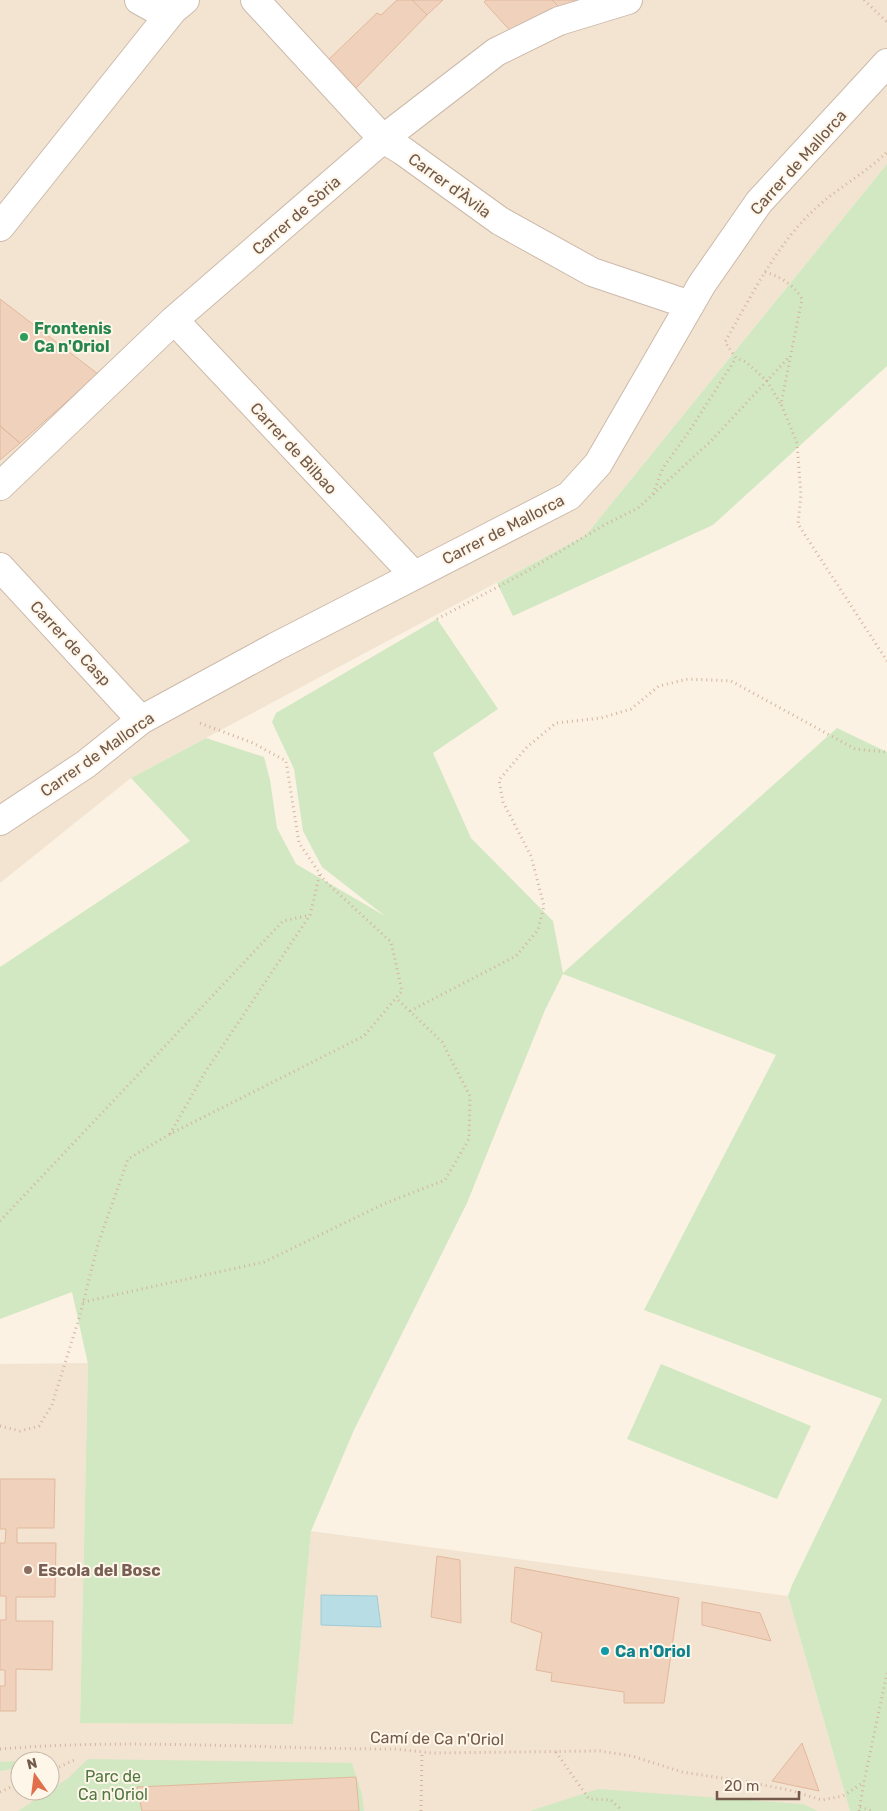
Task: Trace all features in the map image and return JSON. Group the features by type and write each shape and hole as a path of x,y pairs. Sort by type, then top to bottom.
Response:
{"street":[{"path":"0,227 177,8 139,0"},
{"name":"Carrer d'Àvila","path":"255,0 383,139 403,151 500,221 592,272 690,305"},
{"name":"Carrer de Sòria","path":"0,486 174,320 383,139 496,52 560,21 628,0"},
{"name":"Carrer de Mallorca","path":"0,821 86,764 141,720 275,646 570,496 598,464 702,284 759,202 887,63"},
{"name":"Carrer de Bilbao","path":"174,320 414,575"},
{"name":"Carrer de Casp","path":"0,567 141,720"}],"path":[{"path":"864,0 887,22"},
{"path":"887,152 814,209 765,272 725,342 736,358 746,362 767,381 781,404 797,443 801,496 798,524 887,661"},
{"path":"765,272 779,276 796,289 802,299 781,404"},
{"path":"437,619 524,574 604,525 638,508 711,441 790,356"},
{"path":"652,496 663,468 736,358"},
{"path":"410,1011 516,956 538,930 544,906 531,856 503,802 498,780 527,747 556,723 601,718 631,708 659,686 688,679 731,681 855,749 887,752"},
{"path":"0,1426 20,1431 39,1426 52,1405 83,1302 98,1244 128,1159 170,1134 364,1036 402,991 391,942 325,881 299,844 286,761 253,744 200,723 190,721"},
{"path":"170,1134 204,1074 310,915 320,873"},
{"path":"0,1221 283,921 310,915"},
{"path":"83,1302 264,1262 386,1203 445,1180 469,1139 470,1096 442,1042 396,998"},
{"path":"872,1811 860,1809 887,1673"},
{"name":"Camí de Ca n'Oriol","path":"0,1749 52,1745 138,1744 395,1749 442,1753 600,1750 632,1756 682,1772 789,1790 822,1800 843,1796 864,1782"},
{"path":"555,1751 589,1800 611,1800 619,1808 619,1811"},
{"path":"421,1811 422,1752"},
{"path":"60,1767 77,1759"}],"shaded area":[{"path":"0,0 887,0 887,164 586,535 131,778 0,883"},
{"path":"88,1363 80,1722 293,1723 311,1531 788,1596 850,1811 0,1811 0,1364"}],"green space":[{"path":"887,164 887,366 713,525 513,616 497,583 586,535"},
{"path":"437,619 498,709 433,753 471,838 553,921 563,973 837,728 887,752 887,1811 850,1811 788,1596 882,1399 644,1310 776,1055 563,974 545,1010 467,1203 354,1430 311,1531 293,1724 80,1723 88,1364 72,1292 0,1319 0,967 190,841 131,778 206,738 264,757 270,780 277,828 296,864 385,916 322,867 303,831 294,769 272,722 276,713"},
{"path":"661,1364 811,1426 777,1499 627,1439"},
{"name":"Parc de Ca n'Oriol","path":"88,1759 352,1763 362,1795 364,1811 18,1811 33,1801 60,1801 60,1784"},
{"path":"0,1762 10,1762 10,1770 0,1771"},
{"path":"598,1789 803,1804 818,1811 530,1811"}],"water":[{"path":"321,1595 377,1596 381,1627 321,1625"}],"building":[{"path":"397,0 412,0 427,15 355,89 327,61 377,13 381,15"},
{"path":"412,0 443,0 427,15"},
{"path":"486,0 552,0 565,13 516,37 484,2"},
{"path":"552,0 605,0 565,13"},
{"name":"Frontenis Ca n'Oriol","path":"0,299 98,374 20,443 0,426"},
{"path":"0,426 20,443 0,460"},
{"name":"Escola del Bosc","path":"0,1479 55,1479 54,1528 17,1528 17,1543 56,1543 55,1597 16,1597 16,1621 53,1621 52,1670 16,1669 16,1711 0,1711 0,1686 5,1686 5,1670 0,1670 0,1620 6,1620 6,1596 0,1596 0,1543 5,1543 6,1529 0,1529"},
{"path":"437,1556 460,1560 461,1623 431,1617"},
{"name":"Ca n'Oriol","path":"515,1567 679,1598 664,1703 624,1703 624,1692 551,1681 552,1673 536,1670 542,1633 511,1622"},
{"path":"702,1602 760,1613 771,1641 702,1625"},
{"path":"802,1743 819,1791 772,1781"},
{"path":"356,1777 359,1811 142,1811 137,1787"}],"place":[{"name":"Frontenis Ca n'Oriol","path":"24,337"},
{"name":"Escola del Bosc","path":"28,1570"},
{"name":"Ca n'Oriol","path":"605,1651"}]}
